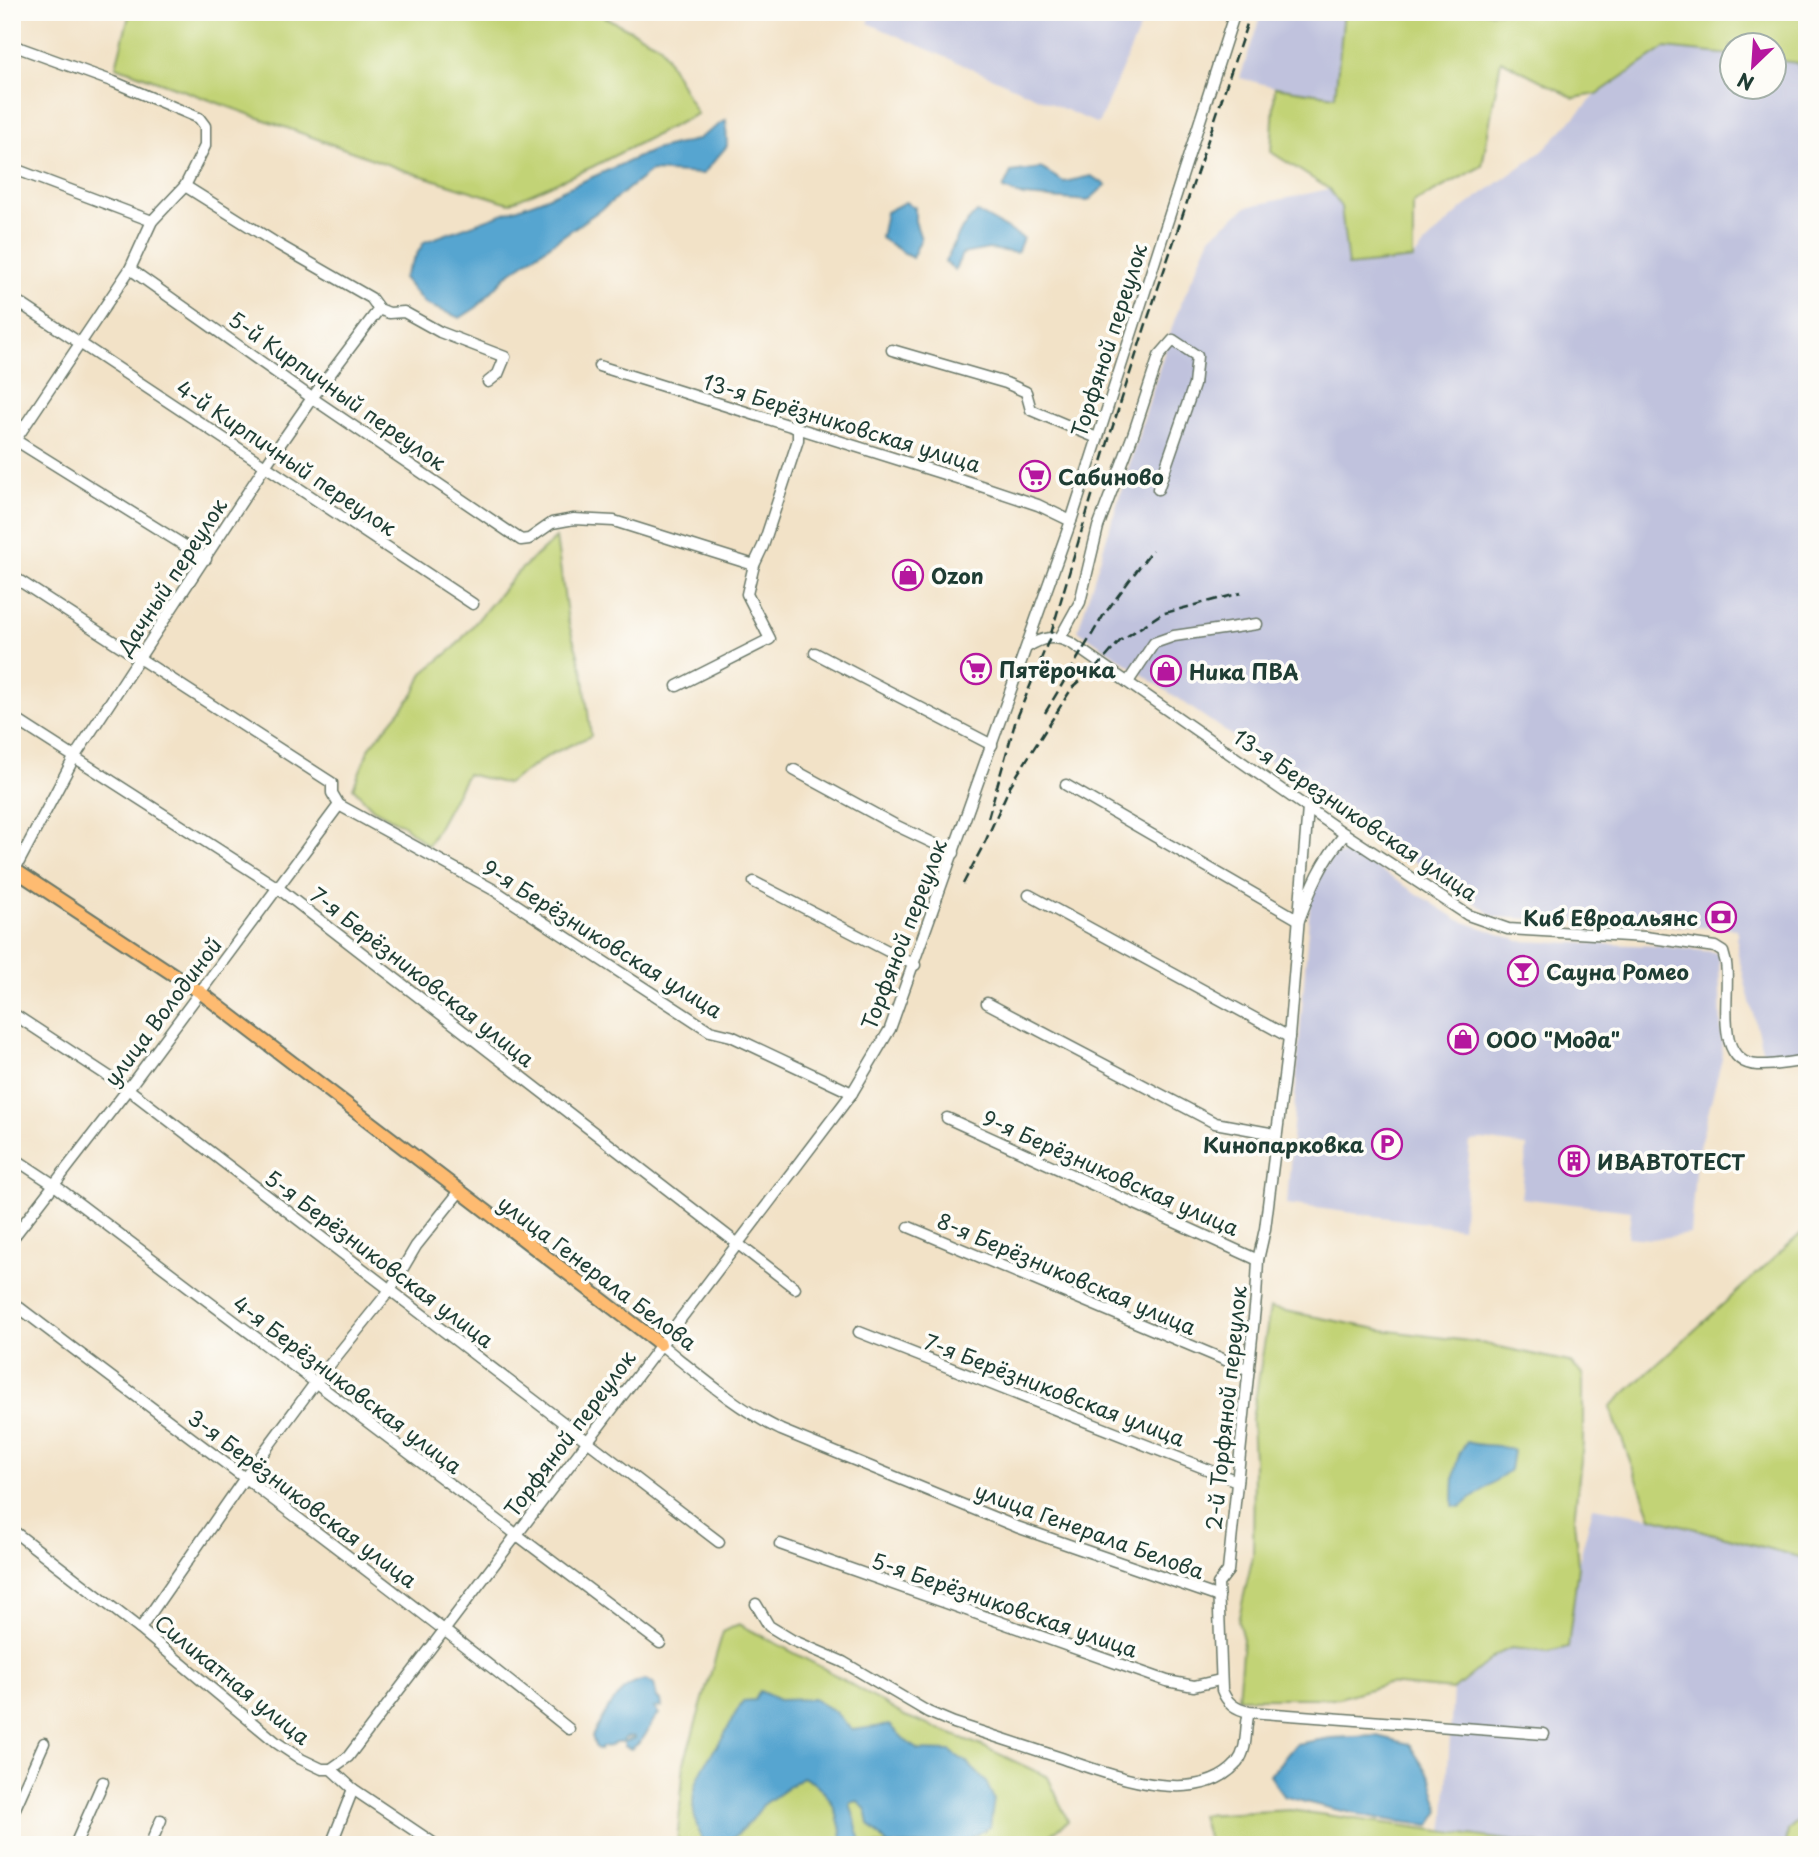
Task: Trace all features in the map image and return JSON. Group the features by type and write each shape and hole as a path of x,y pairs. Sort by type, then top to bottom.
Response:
{"main road":[{"name":"улица Генерала Белова","path":"13,871 200,992 660,1344"}],"street":[{"name":"Торфяной переулок","path":"331,1769 348,1757 738,1244 852,1093 890,1029 1072,521 1235,12"},
{"path":"12,45 114,82 199,118 205,126 205,146 185,186 152,221 130,269 13,441 206,559"},
{"path":"12,169 152,221"},
{"path":"185,186 371,298 379,309 389,313 404,312 440,332 505,356 498,374 488,382"},
{"name":"5-й Кирпичный переулок","path":"130,269 312,398 525,541 552,523 574,519 614,521 754,565"},
{"name":"4-й Кирпичный переулок","path":"12,298 473,604"},
{"name":"Дачный переулок","path":"13,871 75,756 265,466 379,309"},
{"path":"1027,647 1039,639 1060,638 1080,602 1098,527 1159,356 1173,340 1197,356 1194,385 1158,489"},
{"path":"892,350 1026,391 1031,410 1097,438"},
{"name":"13-я Берёзниковская улица","path":"599,366 957,478 1038,505 1072,521"},
{"path":"677,686 770,639 747,594 754,565 763,546 798,440 798,430"},
{"path":"12,576 332,783 332,793 339,805"},
{"path":"1128,682 1154,643 1174,636 1257,624"},
{"name":"13-я Березниковская улица","path":"1060,638 1128,682 1442,900 1468,915 1495,926 1527,931 1645,937 1715,947 1723,952 1726,963 1728,1033 1735,1056 1743,1062 1759,1065 1807,1060"},
{"path":"815,653 992,746"},
{"name":"7-я Берёзниковская улица","path":"12,717 278,888 795,1288"},
{"path":"794,770 877,816 954,853"},
{"path":"1066,785 1299,920"},
{"name":"улица Володиной","path":"12,1238 128,1088 339,805"},
{"name":"9-я Берёзниковская улица","path":"339,805 494,890 710,1031 731,1036 852,1093"},
{"name":"2-й Торфяной переулок","path":"1220,1680 1218,1584 1228,1571 1258,1260 1265,1229 1289,1037 1308,808"},
{"name":"2-й Торфяной переулок","path":"1299,920 1315,878 1328,854 1345,834"},
{"path":"754,882 915,965"},
{"path":"1029,895 1289,1037"},
{"path":"987,1003 1215,1123 1275,1134"},
{"name":"5-я Берёзниковская улица","path":"12,1013 128,1088 719,1542"},
{"name":"9-я Берёзниковская улица","path":"947,1118 1258,1260"},
{"name":"4-я Берёзниковская улица","path":"12,1157 53,1184 660,1643"},
{"path":"140,1629 244,1479 315,1383 390,1290 416,1245 460,1191"},
{"name":"8-я Берёзниковская улица","path":"909,1227 1248,1370"},
{"name":"3-я Берёзниковская улица","path":"12,1302 446,1629 569,1729"},
{"name":"7-я Берёзниковская улица","path":"859,1332 1237,1481"},
{"name":"улица Генерала Белова","path":"660,1344 762,1421 804,1441 1017,1527 1219,1597"},
{"name":"Силикатная улица","path":"12,1530 140,1629 277,1743 301,1759 322,1769 331,1769 353,1788 436,1845"},
{"name":"5-я Берёзниковская улица","path":"780,1544 1167,1681 1194,1686 1220,1680"},
{"path":"757,1604 769,1626 792,1640 843,1662 928,1712 954,1723 1134,1781 1179,1786 1199,1784 1220,1775 1237,1762 1247,1742 1245,1725 1248,1712"},
{"path":"1220,1680 1228,1702 1248,1712 1544,1734"},
{"path":"12,1815 44,1743"},
{"path":"75,1845 103,1782"},
{"path":"331,1845 353,1788"},
{"path":"150,1845 161,1820"}],"shaded area":[{"path":"873,12 1147,12 1098,124 868,23"},
{"path":"1262,12 1344,12 1335,96 1275,87 1240,78"},
{"path":"1665,48 1717,54 1717,102 1787,102 1787,62 1798,63 1807,101 1807,1052 1764,1057 1737,950 1737,929 1495,917 1078,630 1175,318 1210,237 1246,207 1329,189 1341,207 1348,265 1413,259 1463,208 1541,152 1597,94"},
{"path":"1351,852 1459,920 1520,941 1659,946 1714,952 1719,956 1722,1059 1696,1159 1690,1234 1652,1239 1628,1237 1631,1211 1521,1198 1527,1146 1482,1140 1470,1142 1462,1228 1287,1204 1310,904 1320,874 1332,856"},
{"path":"1593,1507 1651,1517 1807,1559 1807,1813 1788,1830 1786,1845 1542,1845 1444,1831 1453,1690 1496,1655 1511,1648 1549,1652 1568,1647 1578,1565"},
{"path":"584,1833 629,1837 636,1845 579,1845"}],"green space":[{"path":"130,12 595,12 660,45 697,114 592,167 509,203 403,170 116,66"},
{"path":"1344,12 1807,12 1807,101 1798,63 1787,62 1787,32 1717,32 1717,54 1665,48 1597,94 1574,98 1501,60 1482,166 1413,203 1413,259 1348,266 1341,207 1329,189 1271,152 1275,87 1335,96"},
{"path":"556,538 568,621 583,672 591,736 551,754 507,784 467,774 428,846 403,825 373,809 353,788 370,747 414,694 423,673 455,647 517,573"},
{"path":"1807,1228 1807,1559 1651,1517 1610,1407"},
{"path":"1270,1308 1382,1330 1476,1342 1569,1362 1583,1374 1583,1443 1574,1519 1578,1565 1568,1647 1549,1652 1511,1648 1496,1655 1453,1690 1387,1684 1339,1698 1238,1698 1243,1639 1238,1621 1253,1556 1252,1419"},
{"path":"739,1624 825,1669 905,1716 982,1746 1048,1777 1068,1821 1037,1845 677,1845 684,1763 723,1632"},
{"path":"1290,1810 1542,1845 1209,1845 1201,1815"},
{"path":"1807,1813 1807,1845 1786,1845 1788,1830"}],"water":[{"path":"726,120 727,146 703,174 651,171 507,275 477,307 460,318 425,304 403,278 424,242 540,200 654,150 696,140"},
{"path":"1041,168 1064,182 1091,176 1106,185 1088,201 1023,196 1003,189 1011,172"},
{"path":"905,202 915,207 915,221 921,239 912,258 881,238 886,212"},
{"path":"977,212 1023,238 1017,253 989,249 962,254 955,270 945,262 962,228"},
{"path":"1467,1442 1513,1451 1510,1470 1460,1507 1453,1506 1456,1463"},
{"path":"645,1680 654,1684 662,1707 654,1708 659,1714 645,1736 631,1749 624,1746 624,1742 635,1738 633,1736 611,1746 601,1747 600,1750 596,1748 592,1736 607,1710 619,1694"},
{"path":"760,1691 779,1700 813,1699 834,1711 852,1730 890,1725 918,1750 950,1751 985,1780 994,1799 990,1827 959,1845 888,1845 869,1824 866,1810 858,1801 850,1803 862,1845 838,1845 842,1837 831,1801 803,1777 763,1805 729,1842 704,1844 694,1816 694,1791 698,1780 743,1701 755,1700"},
{"path":"1377,1736 1409,1744 1431,1778 1440,1811 1431,1825 1357,1814 1283,1796 1270,1775 1296,1744 1331,1738"}],"railway":[{"path":"988,818 1015,723 1050,637 1111,432 1251,12"},
{"path":"1045,713 1103,616 1152,550"},
{"path":"963,884 1010,786 1072,688 1101,663 1120,641 1161,614 1241,593"}],"place":[{"name":"Сабиново","path":"1035,476"},
{"name":"Ozon","path":"908,575"},
{"name":"Пятёрочка","path":"976,669"},
{"name":"Ника ПВА","path":"1166,671"},
{"name":"Киб Евроальянс","path":"1721,917"},
{"name":"Сауна Ромео","path":"1523,971"},
{"name":"ООО \"Мода\"","path":"1463,1039"},
{"name":"Кинопарковка","path":"1387,1144"},
{"name":"ИВАВТОТЕСТ","path":"1574,1161"}]}
